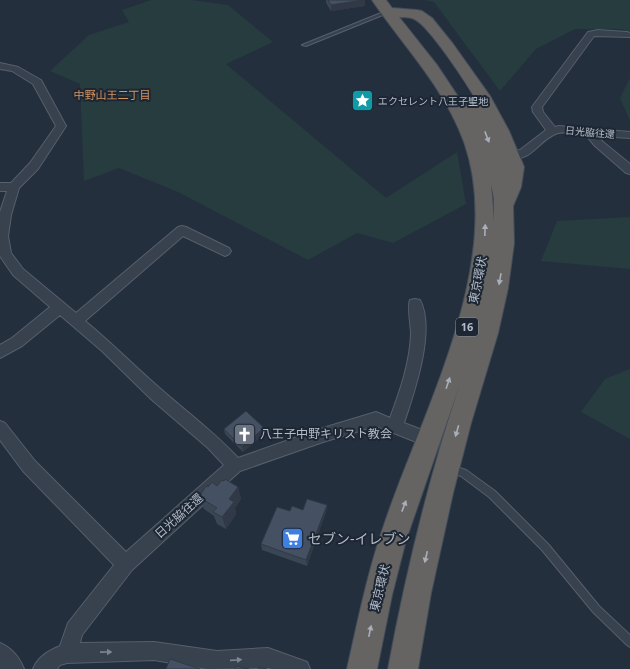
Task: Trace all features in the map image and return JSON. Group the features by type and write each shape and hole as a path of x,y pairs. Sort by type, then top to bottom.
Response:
{"highway":[{"path":"394,6 417,14 427,21 448,47 482,96 497,122 514,163 515,172 512,187 504,207"},
{"name":"東京環状","path":"394,6 439,55 478,115 494,156 504,207 504,242 497,299 446,468 414,609 403,669"},
{"name":"東京環状","path":"362,669 384,568 398,523 429,440 461,346 477,290 485,241 484,196 475,148 458,108 394,6"}],"street":[{"path":"552,131 538,112 537,107 591,34 627,35"},
{"path":"0,66 15,69 37,82 61,126 34,166 14,187 5,215 1,236 5,254 18,272 106,347 156,394 214,443 234,466"},
{"name":"日光脇往還","path":"510,155 520,155 524,153 537,141 552,131 569,129 609,135 630,135"},
{"path":"590,132 600,144 630,170"},
{"path":"0,187 14,187"},
{"path":"76,321 182,230 225,251"},
{"path":"395,426 405,396 414,360 419,318 415,304"},
{"path":"0,352 17,342 60,307"},
{"name":"日光脇往還","path":"68,652 75,630 126,564 234,466 323,435 376,419 429,440"},
{"path":"0,428 29,466 126,564"},
{"path":"43,669 54,658 68,652 154,651 217,662 268,658 300,669"},
{"path":"0,656 12,669"}],"lane":[{"path":"304,45 394,6"},
{"path":"446,468 463,473 492,494 545,547 596,609 630,642"}],"green space":[{"path":"151,0 192,0 228,5 273,42 226,64 386,198 457,152 466,204 393,243 357,233 308,260 178,192 119,168 84,181 80,84 50,71 89,35 129,22 122,10"},
{"path":"424,0 630,0 630,32 622,29 575,29 536,49 500,91 434,2"},
{"path":"630,78 630,121 620,98"},
{"path":"630,217 630,269 541,261 557,221"},
{"path":"630,369 630,439 581,412 605,379"}],"building":[{"path":"328,0 363,0 331,5"},
{"name":"八王子中野キリスト教会","path":"246,411 264,428 242,447 224,429"},
{"path":"225,479 238,487 229,499 234,502 222,517 213,512 217,508 199,497 206,486 208,487 212,482 217,486 222,480 224,481"},
{"path":"307,499 327,505 306,560 261,544 277,507 290,511 292,506 303,510"},
{"path":"170,659 200,669 166,669"},
{"path":"236,666 249,669 235,669"}],"place":[{"name":"エクセレント八王子聖地","path":"363,101"},
{"name":"八王子中野キリスト教会","path":"245,434"},
{"name":"セブン-イレブン","path":"293,539"}],"district":[{"name":"中野山王二丁目","path":"112,95"}]}
